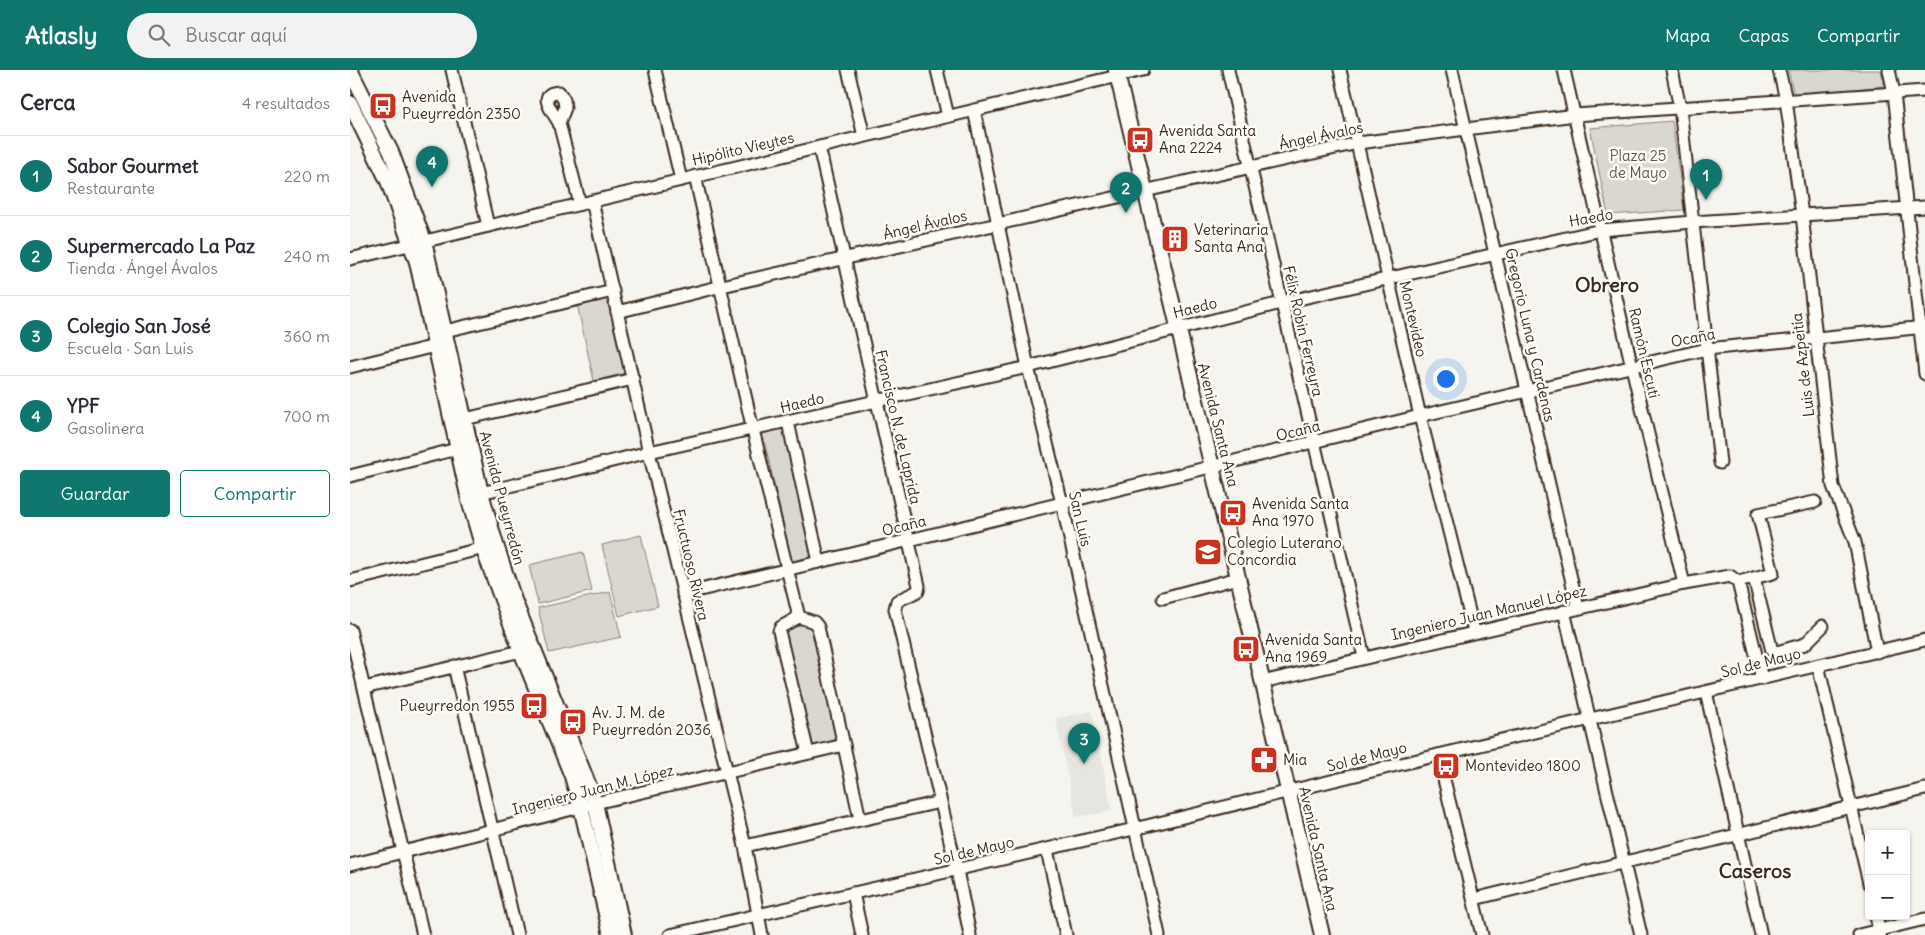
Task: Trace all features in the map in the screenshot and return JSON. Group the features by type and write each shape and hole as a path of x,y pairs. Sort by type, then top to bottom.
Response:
{"main road":[{"name":"Avenida Pueyrredón","path":"350,70 391,152 445,331 482,493 490,546 520,652 565,760 588,805 611,935"},
{"name":"Avenida Santa Ana","path":"1117,73 1322,935"},
{"name":"Avenida Pueyrredón","path":"350,103 417,243 417,262 469,500 514,600 566,725 624,935"}],"street":[{"path":"452,70 488,226"},
{"path":"655,70 681,180"},
{"path":"848,70 864,136"},
{"path":"937,70 948,116"},
{"name":"Hipólito Vieytes","path":"350,259 974,110 1117,73 1143,70"},
{"name":"Félix Robin Ferreyra","path":"1228,70 1364,657"},
{"name":"Montevideo","path":"1340,70 1420,416 1474,632"},
{"name":"Gregorio Luna y Cardenas","path":"1452,70 1578,608"},
{"name":"Ramón Escuti","path":"1564,70 1684,584"},
{"path":"1672,70 1680,108 1720,463"},
{"name":"Luis de Azpeitía","path":"1779,70 1786,100 1802,215 1833,486 1855,542 1877,652"},
{"path":"1889,70 1894,93 1923,327 1925,374"},
{"name":"Ángel Ávalos","path":"618,312 722,286 1358,143 1575,115 1925,91"},
{"name":"San Luis","path":"974,110 1028,367 1062,503 1158,935"},
{"path":"560,123 580,204"},
{"name":"Francisco N. de Laprida","path":"819,147 919,586 918,591 897,601 895,610 957,870 970,935"},
{"path":"695,176 722,286 786,570 799,617"},
{"name":"Fructuoso Rivera","path":"592,201 649,452 745,846 762,935"},
{"name":"Haedo","path":"482,493 649,452 1028,367 1281,303 1601,230 1925,206"},
{"path":"445,331 613,291"},
{"name":"Ocaña","path":"683,594 1420,416 1707,350 1923,327"},
{"path":"350,367 435,346"},
{"path":"465,419 633,379"},
{"path":"788,422 820,562"},
{"path":"350,476 457,449"},
{"path":"1762,679 1738,582 1773,573 1758,514 1815,502"},
{"path":"350,581 490,546"},
{"name":"Ingeniero Juan Manuel López","path":"1262,682 1684,584 1724,576 1730,576 1738,582"},
{"path":"1163,598 1238,578"},
{"path":"1754,578 1772,651 1777,652 1805,644 1824,626"},
{"path":"1564,611 1641,935"},
{"path":"808,753 779,631 781,627 799,617 814,622 818,627 860,820"},
{"path":"350,630 422,935"},
{"name":"Sol de Mayo","path":"670,935 1047,850 1289,793 1590,718 1925,640"},
{"path":"364,688 520,652"},
{"path":"1818,665 1867,875"},
{"path":"454,666 517,935"},
{"path":"1706,692 1761,935"},
{"name":"Ingeniero Juan M. López","path":"350,864 588,805 844,745"},
{"path":"1438,755 1482,935"},
{"path":"1474,899 1925,789"},
{"path":"745,846 940,802"},
{"path":"1047,850 1066,935"},
{"path":"853,894 862,935"},
{"path":"1858,935 1880,933 1925,919"},
{"path":"1877,920 1880,933"}],"shaded area":[{"path":"1092,711 1112,811 1076,817 1056,718"}],"green space":[{"path":"1788,70 1881,70 1884,86 1794,95"},
{"name":"Plaza 25 de Mayo","path":"1672,121 1684,210 1608,215 1590,128"},
{"path":"609,297 626,373 594,381 577,304"},
{"path":"785,426 814,557 792,562 762,431"},
{"path":"641,535 658,606 619,616 602,545"},
{"path":"583,552 592,591 538,604 529,565"},
{"path":"610,592 621,637 549,653 538,608"},
{"path":"799,621 815,630 841,744 810,751 782,633"}],"place":[{"name":"Avenida Pueyrredón 2350","path":"383,106"},
{"name":"Avenida Santa Ana 2224","path":"1140,140"},
{"name":"YPF","path":"432,187"},
{"name":"Sabor Gourmet","path":"1706,200"},
{"name":"Supermercado La Paz","path":"1126,213"},
{"name":"Veterinaria Santa Ana","path":"1175,239"},
{"name":"Avenida Santa Ana 1970","path":"1233,513"},
{"name":"Colegio Luterano Concordia","path":"1208,552"},
{"name":"Avenida Santa Ana 1969","path":"1246,649"},
{"name":"Pueyrredon 1955","path":"534,706"},
{"name":"Av. J. M. de Pueyrredón 2036","path":"573,722"},
{"name":"Mia","path":"1264,760"},
{"name":"Colegio San José","path":"1084,764"},
{"name":"Montevideo 1800","path":"1446,766"}],"district":[{"name":"Obrero","path":"1607,285"},
{"name":"Caseros","path":"1755,871"}]}
